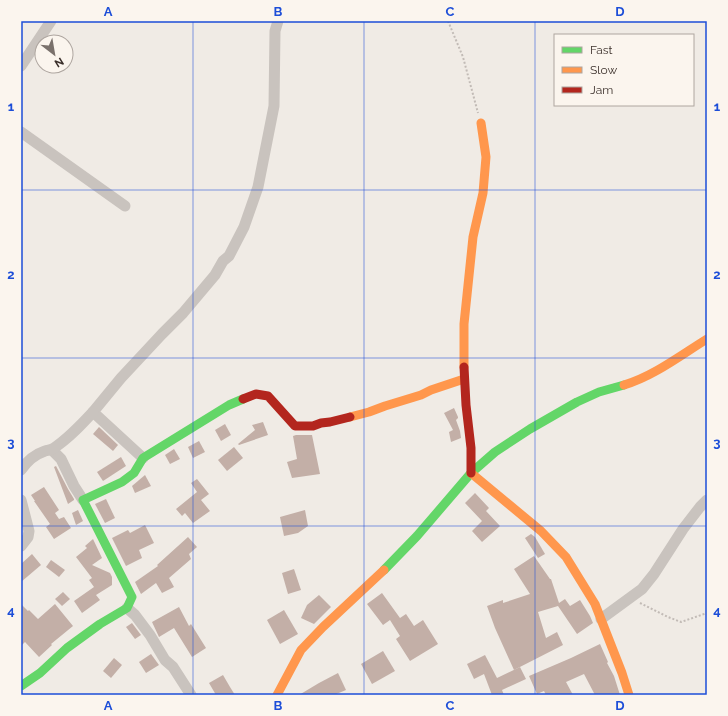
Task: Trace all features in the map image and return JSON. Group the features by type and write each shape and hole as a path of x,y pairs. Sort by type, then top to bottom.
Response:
{"street":[{"path":"21,66 51,21"},
{"path":"21,470 25,463 37,455 45,451 52,450 75,431 94,412 121,378 183,313 215,275 223,261 229,256 244,227 258,187 274,106 275,32 278,21"},
{"path":"471,473 471,448 464,379 464,324 473,237 483,193 486,157 480,123"},
{"path":"21,132 125,206"},
{"path":"277,695 301,650 323,627 389,565 417,536 471,473 495,452 530,429 570,406 599,392 636,381 707,339"},
{"path":"83,500 122,482 134,473 143,458 229,405 256,394 268,396 295,426 313,426 370,412 464,379"},
{"path":"94,412 143,458"},
{"path":"21,686 40,673 67,648 100,624 127,608 132,597 61,459 52,450"},
{"path":"471,473 541,530 566,556 595,604 629,695"},
{"path":"21,500 29,531 28,538 21,546"},
{"path":"601,618 642,589 654,574 683,529 707,500"},
{"path":"127,608 135,615 150,635 165,660 173,667 191,695"}],"path":[{"path":"448,21 463,57 480,123"},
{"path":"630,598 681,622 707,613"}],"building":[{"path":"454,408 458,417 456,420 461,438 451,442 449,432 453,430 444,413"},
{"path":"263,422 268,435 239,445 238,444 255,430 252,425"},
{"path":"225,424 231,435 221,441 215,430"},
{"path":"99,427 118,445 113,451 93,434"},
{"path":"312,435 320,474 292,478 287,462 297,459 293,436"},
{"path":"199,441 205,452 193,458 188,447"},
{"path":"234,447 243,458 227,471 218,460"},
{"path":"174,449 180,459 170,464 165,455"},
{"path":"121,457 126,466 103,481 97,472"},
{"path":"56,466 74,499 68,504 54,467"},
{"path":"145,475 151,486 135,493 132,486"},
{"path":"197,479 209,494 201,500 210,511 193,523 185,513 182,516 176,509 197,492 191,483"},
{"path":"44,487 59,510 55,513 59,519 64,517 71,528 54,539 46,527 50,524 31,495"},
{"path":"475,493 489,508 486,511 500,526 482,542 472,531 482,521 465,503"},
{"path":"106,499 115,518 105,523 95,504"},
{"path":"78,510 83,521 76,525 72,513"},
{"path":"305,510 308,526 298,533 284,536 280,517"},
{"path":"145,525 154,543 139,550 142,558 126,566 112,538 128,530 130,533"},
{"path":"531,534 535,537 545,554 538,558 525,538"},
{"path":"188,537 197,547 189,554 191,559 169,578 174,587 162,593 156,583 141,594 135,582 158,566 157,565"},
{"path":"93,539 102,558 92,565 110,573 112,577 112,585 96,595 100,600 82,613 74,601 94,587 89,580 92,578 76,557 87,548 85,546"},
{"path":"32,554 41,565 21,582 21,564"},
{"path":"534,556 551,579 559,603 565,599 570,606 580,600 593,623 577,634 558,606 538,612 546,638 557,632 563,645 514,670 487,606 503,600 503,603 530,594 514,569"},
{"path":"51,560 65,570 59,577 46,567"},
{"path":"294,569 301,590 288,594 282,573"},
{"path":"63,592 70,599 62,606 55,599"},
{"path":"382,593 400,618 406,614 414,626 423,620 438,644 410,661 396,639 400,636 390,620 383,625 367,604"},
{"path":"319,595 331,607 314,624 301,618 307,605"},
{"path":"21,604 38,619 55,604 73,626 51,644 52,645 39,657 25,642 21,646"},
{"path":"179,607 189,626 191,624 206,648 192,657 174,628 159,637 152,622"},
{"path":"284,610 298,634 280,644 267,620"},
{"path":"132,623 141,635 135,639 126,627"},
{"path":"600,644 608,662 607,663 614,676 620,695 595,695 584,674 566,682 573,695 546,695 544,691 537,694 529,676"},
{"path":"383,651 395,671 372,684 361,664"},
{"path":"151,654 159,665 146,673 139,662"},
{"path":"485,655 497,678 520,667 526,679 502,690 504,695 492,695 484,674 474,679 467,664"},
{"path":"114,658 122,665 111,678 103,671"},
{"path":"338,673 346,690 334,695 299,695 319,683"},
{"path":"223,675 235,695 216,695 209,683"}],"traffic: fast":[{"path":"384,570 417,536 471,473 495,452 530,429 577,402 599,392 624,385"},
{"path":"21,686 40,673 67,648 100,624 127,608 132,597 83,500 122,482 134,473 143,458 229,405 243,399"}],"traffic: slow":[{"path":"464,367 464,324 473,237 483,193 486,157 481,123"},
{"path":"624,385 657,371 707,339"},
{"path":"350,417 421,395 464,379"},
{"path":"471,473 541,531 566,557 595,604 629,695"},
{"path":"277,695 301,650 323,627 384,570"}],"traffic: jam":[{"path":"464,367 466,405 471,448 471,473"},
{"path":"243,399 256,394 268,396 295,426 313,426 350,417"}]}
